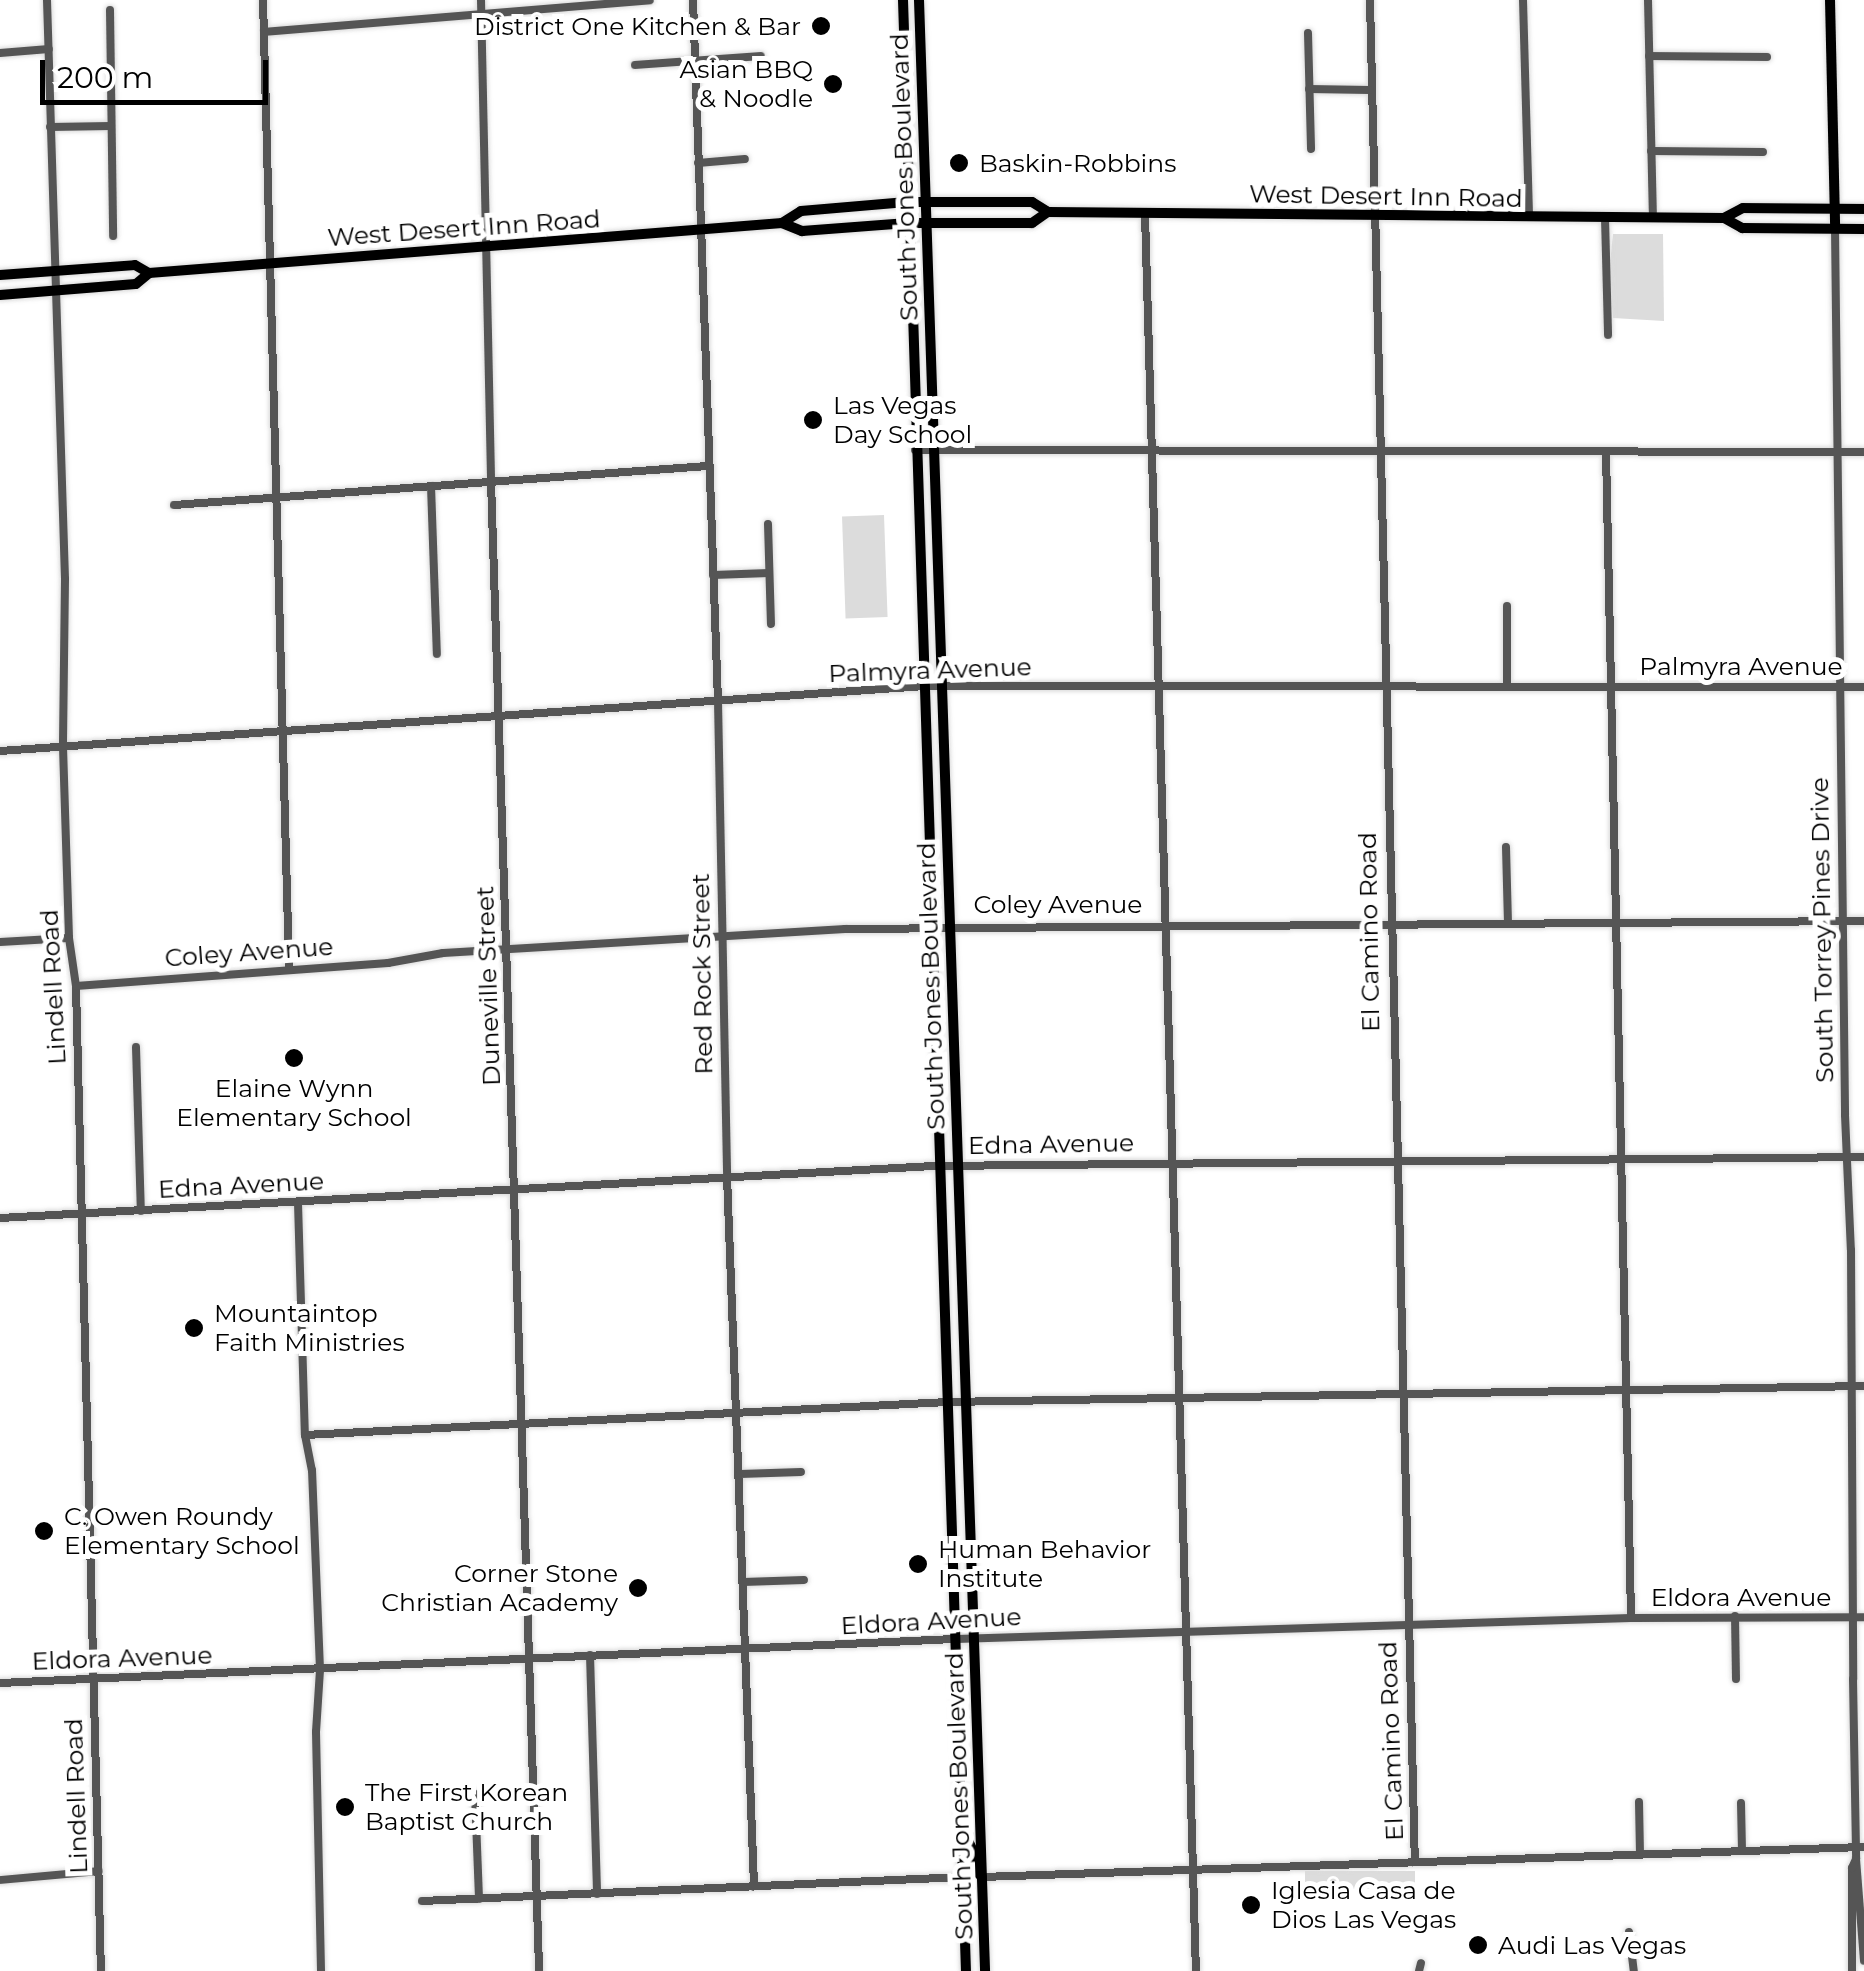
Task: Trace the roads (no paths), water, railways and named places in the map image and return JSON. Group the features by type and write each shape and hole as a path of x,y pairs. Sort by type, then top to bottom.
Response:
{"main road":[{"name":"South Jones Boulevard","path":"903,0 966,1971"},
{"name":"South Jones Boulevard","path":"919,0 985,1971"},
{"name":"South Torrey Pines Drive","path":"1830,0 1835,228"},
{"name":"West Desert Inn Road","path":"782,223 800,211 907,202 1032,202 1048,212 1605,218 1724,218 1743,208 1864,209"},
{"name":"West Desert Inn Road","path":"0,276 135,265 148,273 782,223 802,231 908,223 1032,222 1048,212"},
{"name":"West Desert Inn Road","path":"1724,218 1742,228 1864,229"},
{"name":"West Desert Inn Road","path":"0,295 136,284 148,273"},
{"path":"962,1828 974,1850 974,1869 982,1877"}],"street":[{"name":"Lindell Road","path":"47,0 65,579 69,938 76,986 101,1971"},
{"path":"263,0 289,968"},
{"name":"Duneville Street","path":"481,0 538,1971"},
{"path":"264,32 650,0"},
{"name":"Red Rock Street","path":"693,0 718,701 727,1176 754,1886"},
{"name":"El Camino Road","path":"1370,0 1389,923 1401,1395 1406,1407 1407,1624 1415,1862"},
{"path":"1523,0 1529,217"},
{"path":"1648,0 1653,218"},
{"path":"110,10 112,236"},
{"path":"1308,33 1311,149"},
{"path":"0,53 49,49"},
{"path":"634,66 760,56"},
{"path":"1649,56 1768,57"},
{"path":"1309,89 1370,90"},
{"path":"50,127 111,126"},
{"path":"1650,151 1763,152"},
{"path":"698,163 745,159"},
{"path":"1145,214 1196,1971"},
{"path":"1605,218 1608,335"},
{"name":"South Torrey Pines Drive","path":"1835,228 1852,1617 1860,1847 1850,1929 1852,1971"},
{"path":"915,450 1864,452"},
{"path":"1606,452 1631,1618"},
{"path":"174,506 707,466"},
{"path":"431,486 437,654"},
{"path":"768,524 771,624"},
{"path":"713,575 769,573"},
{"path":"1506,686 1507,606"},
{"name":"Palmyra Avenue","path":"0,751 924,686 1864,687"},
{"path":"1506,847 1508,922"},
{"name":"Coley Avenue","path":"76,986 388,963 443,953 932,926 1864,921"},
{"path":"0,942 69,938"},
{"path":"136,1047 141,1211"},
{"name":"Edna Avenue","path":"0,1218 957,1165 1864,1157"},
{"path":"298,1202 304,1434 312,1470 320,1670 316,1684 316,1765 321,1971"},
{"path":"304,1434 948,1402 1864,1386"},
{"path":"740,1474 801,1472"},
{"path":"743,1582 804,1580"},
{"path":"1735,1616 1736,1679"},
{"name":"Eldora Avenue","path":"0,1683 956,1638 1631,1618 1864,1616"},
{"path":"590,1655 597,1894"},
{"path":"475,1794 479,1899"},
{"path":"1639,1802 1640,1855"},
{"path":"1741,1803 1742,1851"},
{"path":"982,1877 1860,1847"},
{"name":"South Torrey Pines Drive","path":"1856,1859 1864,1961"},
{"path":"0,1880 99,1871"},
{"path":"422,1901 964,1878"},
{"path":"1850,1929 1863,1929"},
{"path":"1629,1932 1634,1971"}],"place":[{"name":"District One Kitchen & Bar","path":"821,26"},
{"name":"Asian BBQ & Noodle","path":"833,84"},
{"name":"Baskin-Robbins","path":"959,163"},
{"name":"Las Vegas Day School","path":"813,420"},
{"name":"Elaine Wynn Elementary School","path":"294,1058"},
{"name":"Mountaintop Faith Ministries","path":"194,1328"},
{"name":"C. Owen Roundy Elementary School","path":"44,1531"},
{"name":"Human Behavior Institute","path":"918,1564"},
{"name":"Corner Stone Christian Academy","path":"638,1588"},
{"name":"The First Korean Baptist Church","path":"345,1807"},
{"name":"Iglesia Casa de Dios Las Vegas","path":"1251,1905"},
{"name":"Audi Las Vegas","path":"1478,1945"}]}
